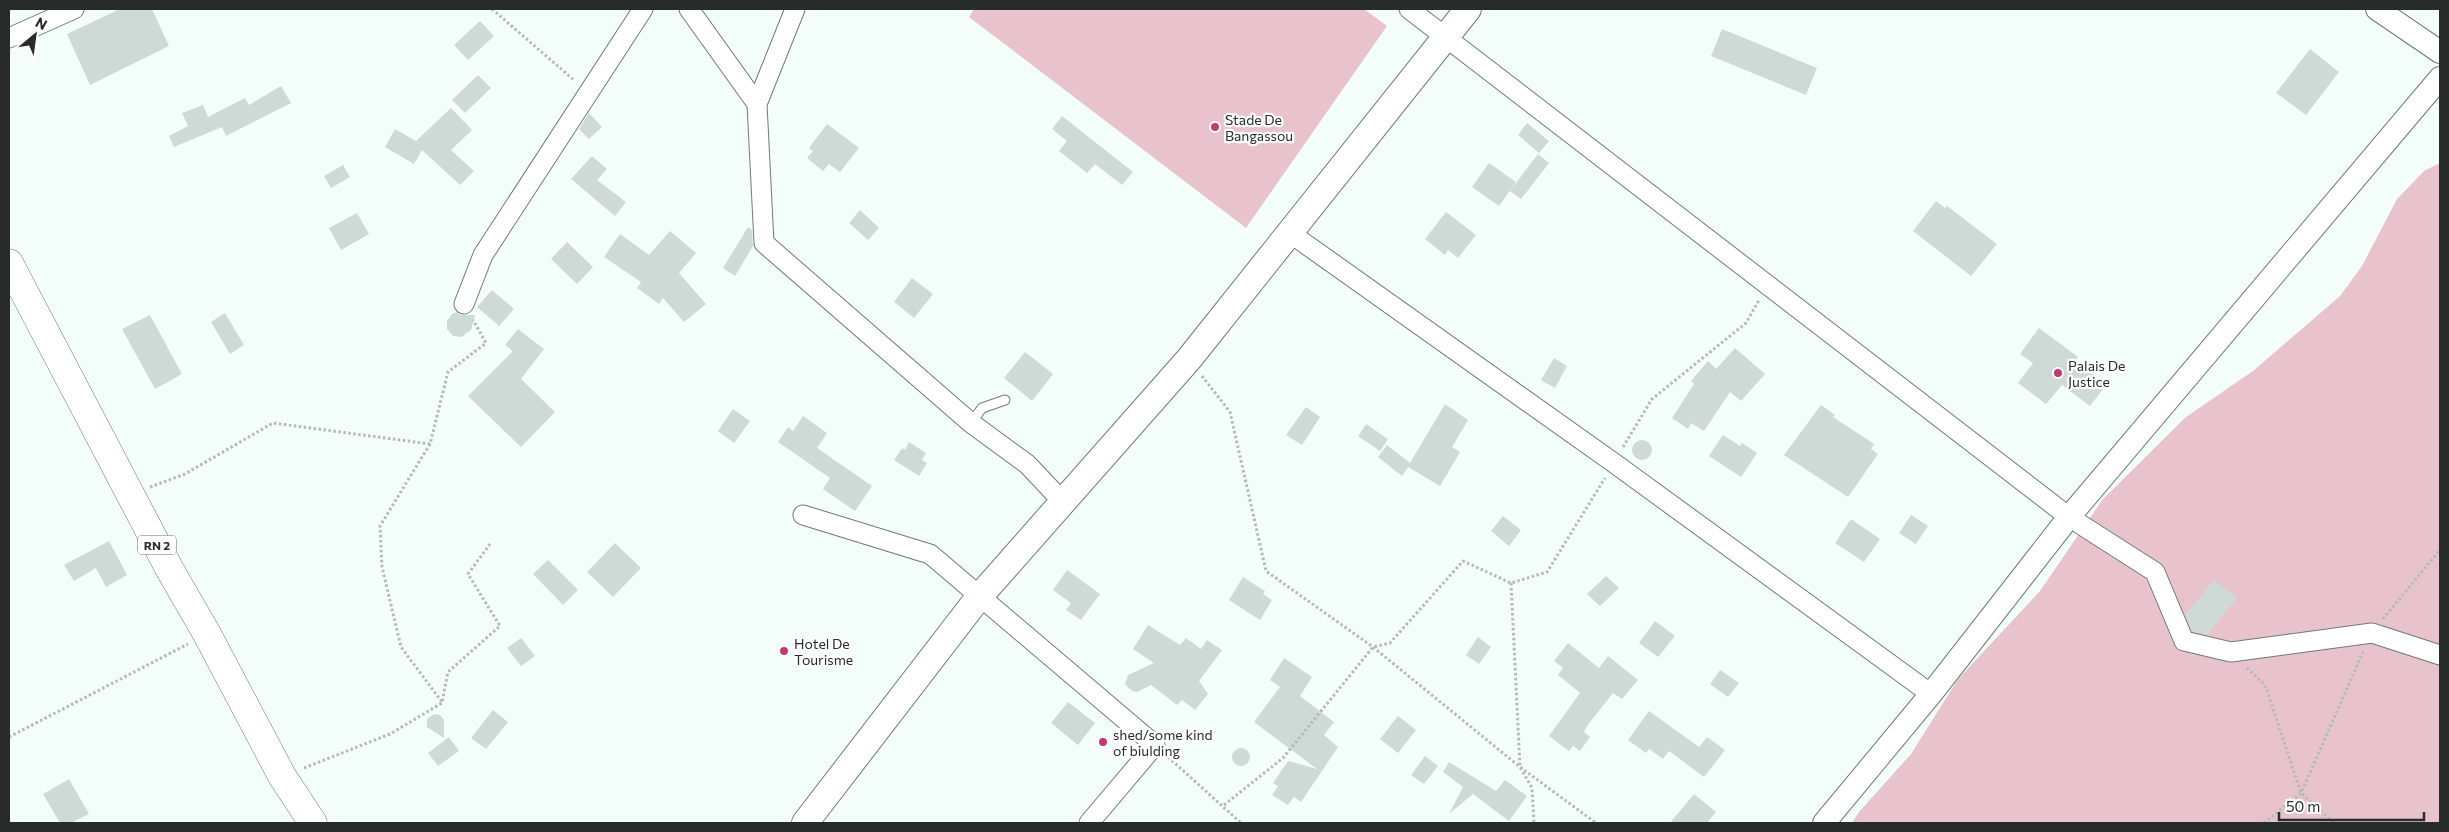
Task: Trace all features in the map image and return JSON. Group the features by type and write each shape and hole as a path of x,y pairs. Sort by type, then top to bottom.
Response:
{"main road":[{"path":"805,823 979,597 1189,359 1468,9"},
{"name":"RN 2","path":"9,263 57,358 170,570 207,634 282,776 313,823"}],"street":[{"path":"9,38 74,9"},
{"path":"464,304 483,255 643,9"},
{"path":"689,9 757,104"},
{"path":"795,9 757,104 764,243 971,423 1027,464 1063,502"},
{"path":"1409,9 2069,517 2155,572 2184,641 2231,652 2372,633 2440,655"},
{"path":"2377,9 2440,52"},
{"path":"1824,823 1931,694 2069,517 2440,78"},
{"path":"1290,233 1614,463 1931,694"},
{"path":"923,552 803,515 930,554 1155,745 1088,823"}],"lane":[{"path":"971,423 982,408 1005,400"}],"path":[{"path":"492,9 589,93"},
{"path":"1224,805 1283,758 1373,647 1390,642 1463,561 1511,583 1546,572 1652,399 1746,323 1768,284"},
{"path":"442,702 401,647 382,567 380,526 430,444 448,372 486,343 464,304"},
{"path":"1189,359 1230,412 1266,571 1373,647 1520,767 1596,823"},
{"path":"131,494 185,474 273,423 430,444"},
{"path":"282,776 390,734 442,702 448,672 500,626 468,574 490,544"},
{"path":"2264,823 2301,793 2372,633 2440,550"},
{"path":"1511,583 1520,767 1532,788 1534,823"},
{"path":"9,737 207,634"},
{"path":"2231,652 2265,685 2301,793 2334,823"},
{"path":"1155,745 1224,805 1241,823"}],"shaded area":[{"name":"Stade De Bangassou","path":"974,9 1364,9 1387,26 1246,228 969,17"},
{"path":"2440,163 2440,823 1852,823 1859,812 1911,754 1958,679 2040,591 2103,499 2186,417 2253,371 2340,296 2362,266 2397,199 2424,171"}],"building":[{"path":"120,9 152,9 169,46 90,85 67,34"},
{"path":"480,21 494,36 468,60 454,45"},
{"path":"1722,29 1817,68 1806,95 1711,56"},
{"path":"2310,49 2339,72 2306,115 2276,93"},
{"path":"478,75 491,88 465,113 452,100"},
{"path":"281,86 291,103 226,136 222,127 174,147 169,136 188,126 182,113 203,105 208,117 245,98 249,105"},
{"path":"451,108 472,130 451,150 474,171 460,185 422,150 414,164 385,147 395,129 416,141"},
{"path":"589,113 602,127 589,139 579,129"},
{"path":"1062,116 1133,172 1122,185 1095,164 1087,173 1059,151 1067,141 1052,129"},
{"path":"1527,123 1549,141 1539,153 1518,135"},
{"path":"827,124 859,148 840,172 829,164 823,171 807,158 813,151 809,148"},
{"path":"1538,154 1549,163 1521,199 1510,191"},
{"path":"592,156 607,169 597,180 626,202 615,216 571,179"},
{"path":"1489,163 1516,182 1499,206 1472,187"},
{"path":"343,165 350,177 331,188 324,176"},
{"path":"1936,201 1945,208 1947,206 1997,244 1971,276 1913,231"},
{"path":"860,210 879,228 868,240 849,223"},
{"path":"1446,212 1476,235 1458,258 1448,250 1445,255 1425,239"},
{"path":"357,213 369,234 341,250 329,228"},
{"path":"748,227 752,230 753,246 735,276 723,268"},
{"path":"670,231 696,253 679,273 706,304 684,322 663,298 659,304 637,288 641,282 604,257 620,234 649,255"},
{"path":"567,242 593,267 577,284 551,259"},
{"path":"912,278 933,294 914,318 894,302"},
{"path":"492,290 514,309 499,326 477,307"},
{"path":"457,312 460,315 475,315 471,330 461,337 453,336 447,329 447,321 452,314"},
{"path":"225,313 244,345 230,354 211,322"},
{"path":"150,315 182,374 155,389 122,329"},
{"name":"Palais De Justice","path":"2039,328 2078,357 2075,361 2106,385 2090,406 2062,385 2046,404 2018,383 2033,363 2020,354"},
{"path":"518,329 544,349 521,379 555,412 521,447 468,396 513,351 505,345"},
{"path":"1735,348 1765,374 1741,401 1730,392 1704,431 1691,423 1688,429 1672,418 1694,384 1691,381 1708,361 1716,369"},
{"path":"1025,352 1053,374 1032,401 1004,378"},
{"path":"1554,358 1567,366 1555,388 1541,380"},
{"path":"1445,404 1468,420 1452,447 1460,452 1440,486 1408,467 1402,476 1378,457 1387,445 1410,463"},
{"path":"1821,405 1835,415 1833,417 1874,444 1871,449 1878,454 1848,497 1784,455"},
{"path":"1306,407 1320,417 1302,445 1286,435"},
{"path":"733,409 750,421 734,443 718,431"},
{"path":"803,416 827,433 817,448 872,486 855,511 823,489 830,478 778,442 788,427 793,431"},
{"path":"1366,424 1388,439 1380,451 1358,436"},
{"path":"1723,435 1740,446 1742,443 1757,453 1741,477 1709,456"},
{"path":"1642,440 1649,443 1652,450 1649,457 1642,460 1635,457 1632,450 1635,443"},
{"path":"909,442 926,453 922,460 927,463 919,476 894,460 902,448 905,450"},
{"path":"1911,515 1928,526 1916,544 1899,533"},
{"path":"1503,516 1521,530 1509,546 1491,531"},
{"path":"1851,519 1880,539 1864,562 1835,543"},
{"path":"109,541 127,575 106,587 96,568 74,581 64,565"},
{"path":"615,543 641,568 613,597 587,572"},
{"path":"548,560 578,590 563,605 533,574"},
{"path":"1067,570 1100,594 1081,620 1066,610 1071,603 1053,590"},
{"path":"1606,576 1619,588 1600,606 1587,594"},
{"path":"1243,577 1265,591 1263,594 1272,600 1260,620 1229,600"},
{"path":"2214,580 2237,598 2207,635 2191,629 2185,615"},
{"path":"1655,621 1675,636 1658,657 1639,643"},
{"path":"1148,625 1180,645 1186,638 1201,649 1207,640 1222,650 1199,681 1208,694 1195,710 1182,700 1177,705 1151,685 1137,692 1132,691 1125,684 1128,675 1154,663 1133,649"},
{"path":"1478,637 1491,647 1479,664 1466,655"},
{"path":"521,638 535,656 521,666 507,648"},
{"path":"1568,643 1599,668 1608,656 1638,680 1622,699 1613,693 1587,726 1584,732 1590,737 1580,751 1573,746 1569,751 1549,736 1580,693 1558,675 1563,668 1554,661"},
{"path":"1284,658 1312,677 1300,696 1334,722 1324,735 1338,747 1301,802 1294,797 1288,805 1272,795 1278,786 1273,783 1288,761 1317,769 1254,722 1280,687 1270,680"},
{"path":"1720,670 1739,683 1728,697 1710,684"},
{"path":"1068,702 1095,723 1078,745 1051,723"},
{"path":"493,710 508,722 486,749 471,738"},
{"path":"1649,711 1699,747 1707,737 1725,750 1704,777 1669,751 1663,759 1649,749 1646,753 1628,740"},
{"path":"434,714 440,715 444,720 444,738 427,727 427,719"},
{"path":"1398,716 1416,730 1398,753 1380,739"},
{"path":"449,737 459,751 438,766 428,753"},
{"path":"1241,748 1247,751 1250,757 1247,763 1241,766 1235,763 1232,757 1235,751"},
{"path":"1425,756 1438,766 1424,784 1411,775"},
{"path":"1449,762 1496,791 1505,780 1527,796 1509,821 1473,794 1449,814 1463,787 1443,772"},
{"path":"69,779 89,814 71,823 60,823 43,794"},
{"path":"1694,794 1716,812 1707,823 1670,823"}],"place":[{"name":"Stade De Bangassou","path":"1215,127"},
{"name":"Palais De Justice","path":"2058,373"},
{"name":"Hotel De Tourisme","path":"784,651"},
{"name":"shed/some kind of biulding","path":"1103,742"}]}
